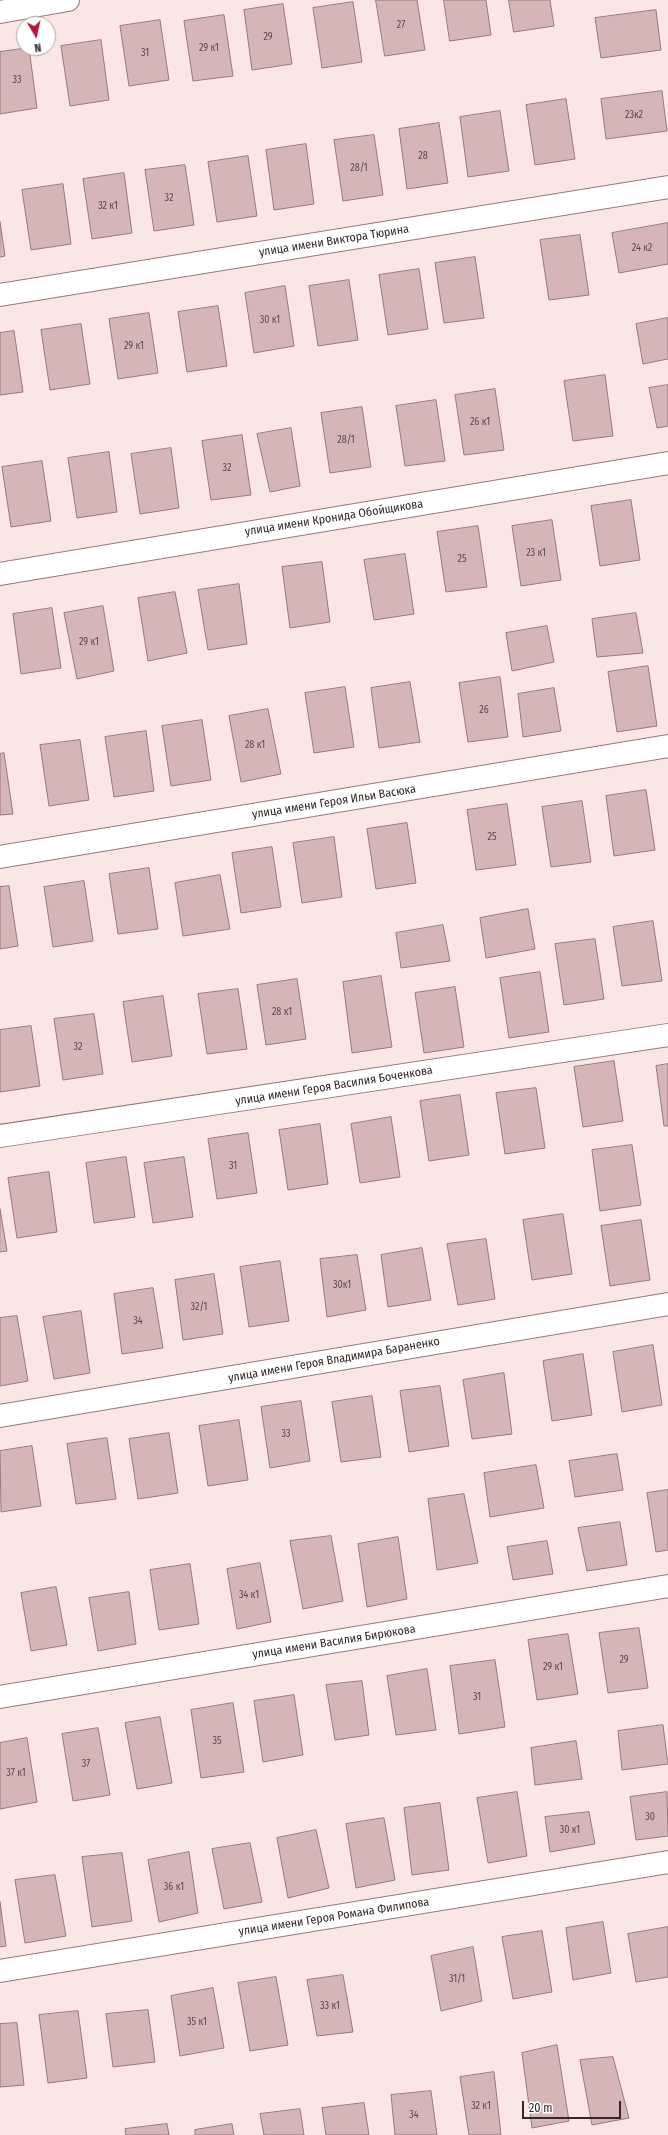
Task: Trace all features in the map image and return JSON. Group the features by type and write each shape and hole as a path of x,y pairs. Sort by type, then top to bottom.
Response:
{"street":[{"path":"0,12 68,0"},
{"name":"улица имени Виктора Тюрина","path":"0,295 668,187"},
{"name":"улица имени Кронида Обойщикова","path":"0,574 668,463"},
{"name":"улица имени Героя Ильи Васюка","path":"0,857 668,746"},
{"name":"улица имени Героя Василия Боченкова","path":"0,1136 668,1035"},
{"name":"улица имени Героя Владимира Бараненко","path":"0,1416 668,1304"},
{"name":"улица имени Василия Бирюкова","path":"0,1697 668,1586"},
{"name":"улица имени Героя Романа Филипова","path":"0,1972 668,1862"}],"building":[{"path":"376,0 417,0 425,50 385,56"},
{"path":"444,0 486,0 491,35 450,41"},
{"path":"509,0 550,0 554,26 514,32"},
{"path":"353,2 362,62 322,68 313,8"},
{"path":"283,4 292,64 252,70 244,10"},
{"path":"656,10 661,50 601,58 595,18"},
{"path":"224,15 233,76 193,81 184,21"},
{"path":"160,20 169,80 129,86 120,26"},
{"path":"101,40 109,100 70,106 61,46"},
{"path":"16,50 16,56 30,56 37,108 0,114 0,52"},
{"path":"662,91 667,131 606,139 601,99"},
{"path":"566,99 575,159 535,165 526,105"},
{"path":"500,111 509,171 468,177 460,117"},
{"path":"439,123 448,183 407,189 399,129"},
{"path":"374,135 383,195 343,201 334,140"},
{"path":"306,144 314,204 274,210 266,150"},
{"path":"248,156 257,216 217,222 208,162"},
{"path":"185,165 194,225 154,231 145,170"},
{"path":"124,173 132,233 92,239 83,179"},
{"path":"63,184 71,244 31,250 22,190"},
{"path":"0,222 5,256 0,257"},
{"path":"668,223 668,264 619,273 612,233"},
{"path":"580,235 589,295 549,300 540,240"},
{"path":"475,257 484,318 444,323 435,263"},
{"path":"419,269 428,329 388,335 379,275"},
{"path":"349,280 358,340 318,346 309,286"},
{"path":"285,286 294,346 254,353 245,293"},
{"path":"218,306 227,366 187,372 178,312"},
{"path":"149,313 158,373 118,379 109,319"},
{"path":"668,318 668,359 643,364 636,324"},
{"path":"81,324 90,384 50,390 41,330"},
{"path":"14,331 23,392 0,395 0,333"},
{"path":"605,375 613,436 573,441 564,381"},
{"path":"668,385 668,426 657,428 649,388"},
{"path":"495,389 504,450 464,455 455,395"},
{"path":"436,400 445,461 405,466 396,406"},
{"path":"362,407 371,467 330,473 321,413"},
{"path":"291,428 300,486 270,492 257,434"},
{"path":"242,435 251,495 211,500 202,441"},
{"path":"171,448 179,508 140,514 131,454"},
{"path":"109,452 117,512 77,518 68,458"},
{"path":"42,461 51,521 11,527 2,467"},
{"path":"631,500 640,560 600,566 591,506"},
{"path":"552,520 561,580 521,586 512,526"},
{"path":"478,526 487,587 446,592 437,532"},
{"path":"405,554 414,614 374,620 364,560"},
{"path":"322,562 330,622 290,628 282,567"},
{"path":"239,584 247,644 208,650 198,590"},
{"path":"175,592 187,653 148,661 138,598"},
{"path":"103,606 114,671 77,679 64,613"},
{"path":"52,608 61,668 21,674 13,614"},
{"path":"636,613 643,653 597,657 592,619"},
{"path":"547,626 554,662 512,671 506,633"},
{"path":"648,666 657,726 617,732 608,672"},
{"path":"500,677 508,737 468,742 459,683"},
{"path":"410,682 420,742 379,748 371,688"},
{"path":"345,687 354,747 314,753 305,693"},
{"path":"554,688 561,731 523,737 518,694"},
{"path":"268,709 281,774 241,782 229,716"},
{"path":"202,720 211,780 171,786 162,726"},
{"path":"146,731 154,791 114,797 105,737"},
{"path":"80,740 89,800 49,806 40,745"},
{"path":"4,753 13,814 0,815 0,754"},
{"path":"646,790 655,850 614,856 606,796"},
{"path":"582,801 591,862 551,867 542,807"},
{"path":"507,804 516,865 476,870 467,810"},
{"path":"407,823 416,883 376,889 367,829"},
{"path":"334,837 342,897 302,903 293,843"},
{"path":"272,847 281,907 241,913 232,853"},
{"path":"149,868 158,929 118,934 109,874"},
{"path":"220,875 230,929 183,936 175,883"},
{"path":"84,881 93,941 53,947 44,887"},
{"path":"9,886 18,946 0,949 0,887"},
{"path":"528,909 535,949 486,958 480,918"},
{"path":"653,921 662,981 622,986 613,927"},
{"path":"443,925 450,961 401,968 396,933"},
{"path":"595,939 604,999 564,1005 555,944"},
{"path":"540,972 549,1032 509,1038 500,978"},
{"path":"381,976 392,1047 352,1053 343,982"},
{"path":"297,979 306,1039 266,1045 257,985"},
{"path":"455,987 464,1047 424,1053 415,993"},
{"path":"238,989 247,1049 207,1054 198,994"},
{"path":"163,996 172,1056 132,1062 123,1002"},
{"path":"94,1014 103,1074 63,1080 54,1019"},
{"path":"31,1026 40,1086 0,1092 0,1030"},
{"path":"614,1061 623,1121 583,1127 574,1067"},
{"path":"668,1064 668,1126 664,1126 656,1066"},
{"path":"536,1088 545,1148 505,1154 496,1093"},
{"path":"460,1095 469,1155 429,1161 420,1101"},
{"path":"391,1117 400,1177 360,1183 351,1124"},
{"path":"320,1124 328,1184 288,1190 279,1130"},
{"path":"248,1133 257,1193 217,1199 208,1139"},
{"path":"632,1145 641,1205 600,1211 592,1150"},
{"path":"126,1157 135,1217 94,1223 86,1163"},
{"path":"184,1157 193,1217 153,1223 144,1163"},
{"path":"49,1172 57,1232 17,1238 8,1178"},
{"path":"0,1209 7,1251 0,1252"},
{"path":"563,1214 572,1274 532,1280 523,1220"},
{"path":"641,1220 650,1280 610,1286 601,1226"},
{"path":"486,1239 495,1299 458,1305 447,1244"},
{"path":"422,1248 431,1300 388,1307 381,1255"},
{"path":"357,1255 366,1310 327,1317 320,1259"},
{"path":"280,1261 289,1321 249,1327 240,1267"},
{"path":"214,1274 223,1334 183,1340 175,1280"},
{"path":"153,1288 163,1348 122,1354 114,1294"},
{"path":"81,1311 90,1373 54,1379 43,1317"},
{"path":"17,1316 28,1381 0,1386 0,1318"},
{"path":"653,1345 662,1405 622,1412 613,1352"},
{"path":"583,1354 592,1415 552,1421 543,1361"},
{"path":"504,1373 512,1434 472,1439 463,1380"},
{"path":"440,1386 449,1446 409,1452 400,1391"},
{"path":"372,1396 381,1457 341,1462 332,1402"},
{"path":"301,1401 310,1461 270,1468 261,1407"},
{"path":"239,1420 248,1480 208,1486 199,1426"},
{"path":"169,1433 178,1493 138,1499 129,1439"},
{"path":"107,1438 116,1499 76,1504 67,1444"},
{"path":"32,1446 41,1506 1,1512 0,1451"},
{"path":"617,1454 623,1490 575,1497 569,1461"},
{"path":"536,1465 544,1508 490,1517 484,1473"},
{"path":"668,1490 668,1550 656,1552 647,1493"},
{"path":"464,1494 478,1563 437,1570 428,1499"},
{"path":"620,1522 627,1565 587,1571 578,1528"},
{"path":"331,1536 343,1601 303,1609 290,1541"},
{"path":"398,1537 407,1599 367,1607 358,1544"},
{"path":"547,1541 553,1574 513,1580 507,1547"},
{"path":"260,1563 271,1622 237,1629 227,1569"},
{"path":"190,1564 199,1624 159,1630 150,1570"},
{"path":"56,1587 67,1645 31,1651 21,1593"},
{"path":"129,1592 136,1644 98,1651 89,1598"},
{"path":"639,1628 648,1688 608,1693 599,1633"},
{"path":"568,1634 578,1694 537,1700 528,1640"},
{"path":"495,1660 505,1727 459,1734 450,1666"},
{"path":"427,1669 436,1730 396,1735 387,1676"},
{"path":"362,1681 369,1735 335,1740 326,1685"},
{"path":"294,1695 303,1755 263,1762 254,1701"},
{"path":"233,1703 244,1772 201,1778 191,1710"},
{"path":"160,1717 172,1783 137,1789 125,1723"},
{"path":"663,1725 668,1764 622,1770 618,1731"},
{"path":"98,1728 110,1795 73,1801 62,1734"},
{"path":"27,1738 37,1802 0,1809 0,1743"},
{"path":"576,1741 582,1779 535,1785 531,1748"},
{"path":"517,1792 527,1856 488,1863 477,1798"},
{"path":"667,1792 668,1836 636,1840 630,1797"},
{"path":"440,1803 449,1870 412,1875 404,1808"},
{"path":"589,1812 595,1844 550,1852 545,1817"},
{"path":"384,1818 395,1880 356,1888 346,1824"},
{"path":"316,1830 329,1888 288,1898 277,1838"},
{"path":"250,1843 262,1902 224,1909 212,1849"},
{"path":"189,1852 198,1913 159,1922 148,1860"},
{"path":"122,1853 132,1921 92,1927 82,1857"},
{"path":"55,1875 66,1936 25,1943 15,1880"},
{"path":"0,1902 6,1946 0,1947"},
{"path":"603,1922 611,1973 573,1980 566,1928"},
{"path":"668,1927 668,1977 636,1982 628,1934"},
{"path":"542,1931 552,1992 513,1999 502,1937"},
{"path":"473,1947 482,2001 441,2011 431,1956"},
{"path":"343,1975 353,2032 317,2036 307,1980"},
{"path":"276,1977 288,2045 250,2051 238,1983"},
{"path":"213,1988 224,2048 180,2056 171,1996"},
{"path":"148,2010 155,2062 113,2067 106,2014"},
{"path":"78,2011 87,2078 48,2083 39,2015"},
{"path":"17,2023 24,2085 0,2087 0,2024"},
{"path":"557,2045 569,2121 532,2128 522,2053"},
{"path":"613,2057 629,2118 592,2125 580,2060"},
{"path":"494,2072 501,2135 469,2135 460,2077"},
{"path":"431,2091 437,2135 395,2135 391,2095"},
{"path":"364,2103 369,2135 326,2135 322,2108"},
{"path":"300,2109 304,2135 264,2135 260,2114"},
{"path":"167,2124 169,2135 126,2135 125,2129"},
{"path":"232,2124 234,2135 195,2135 195,2130"}]}
